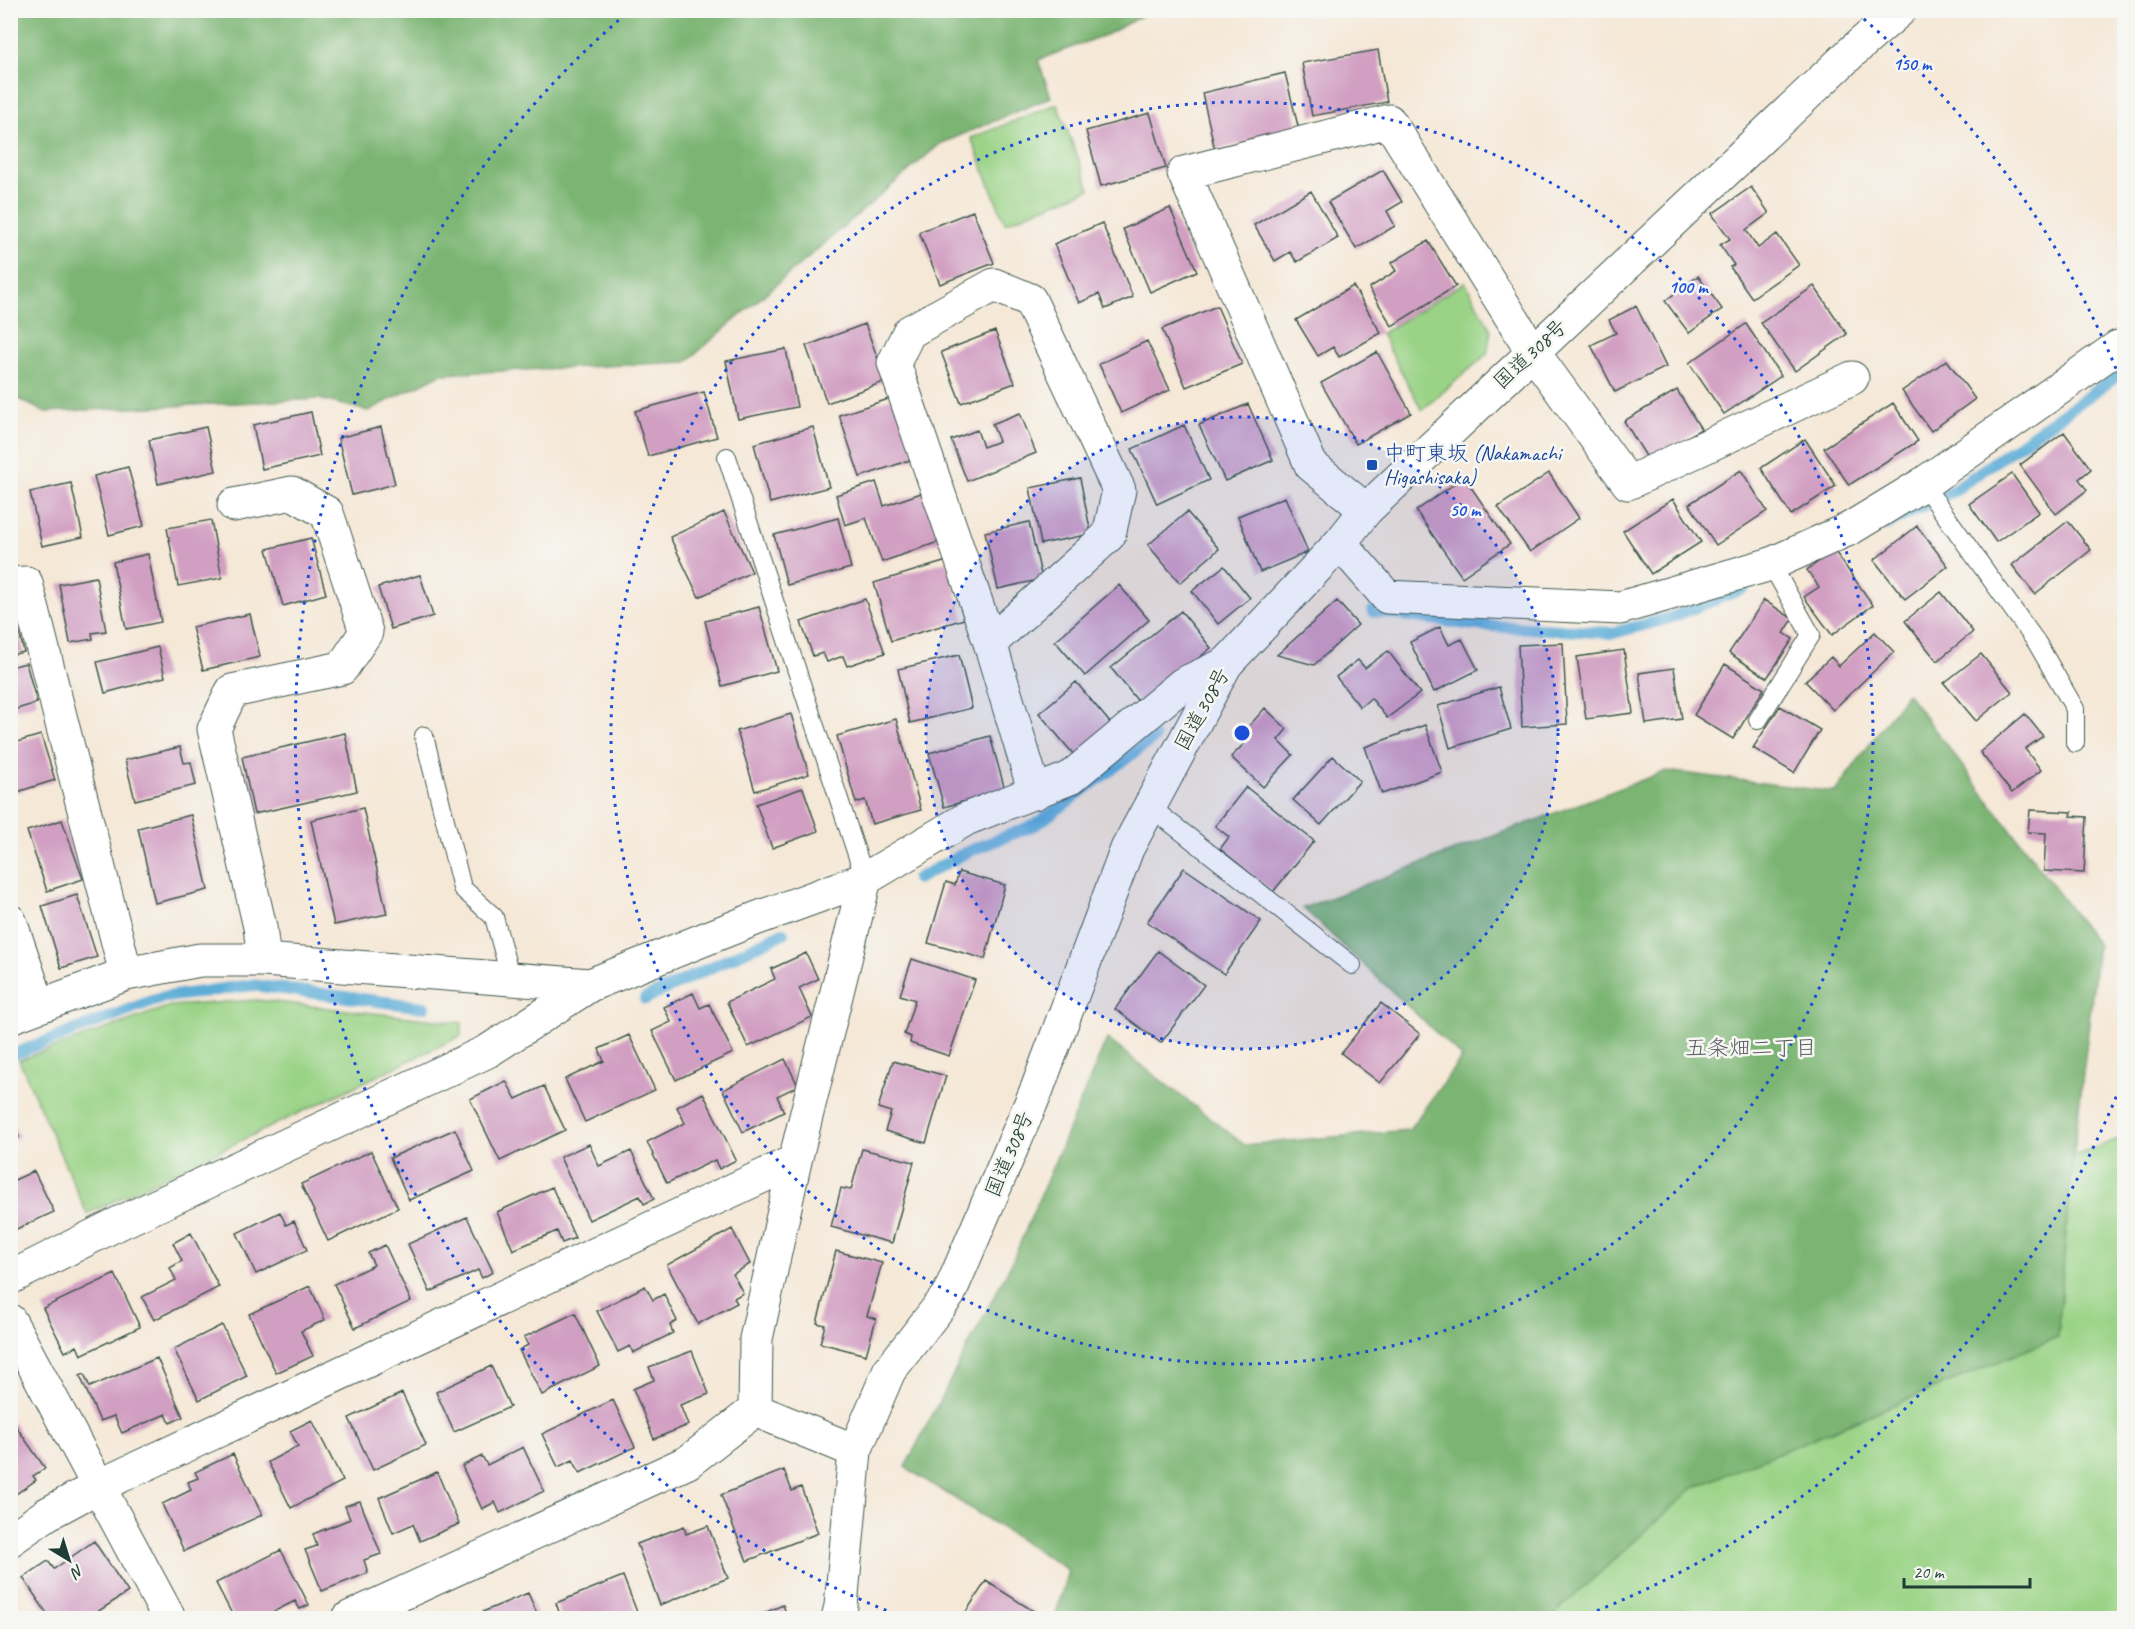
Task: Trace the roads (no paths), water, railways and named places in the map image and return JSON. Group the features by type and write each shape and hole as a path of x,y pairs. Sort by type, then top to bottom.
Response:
{"main road":[{"name":"国道308号","path":"838,1618 855,1451 890,1371 949,1294 1037,1089 1127,849 1226,664 1340,543 1366,510 1854,50 1900,10"},
{"path":"1366,510 1311,465 1184,174 1389,121 1533,352 1628,483 1852,378"},
{"path":"990,643 1109,535 1119,490 1030,300 994,285 909,332 894,363 990,643 1035,793"},
{"path":"1340,543 1387,597 1620,608 1771,564 1851,528 1923,484 2118,347"},
{"path":"234,505 292,493 327,513 366,632 342,669 232,691 214,729 260,927 264,960"},
{"path":"10,584 26,583 126,974"},
{"path":"10,1278 124,1221 488,1051 590,985 755,918 865,879 966,819 1070,778 1183,684 1226,664"},
{"path":"754,1410 756,1339 795,1161 865,879"},
{"path":"10,921 25,1012 126,974 200,960 264,960 590,985"},
{"path":"10,1540 47,1514 99,1486 795,1161"},
{"path":"10,1321 169,1618"},
{"path":"754,1410 855,1451"},
{"path":"349,1618 688,1462 754,1410"}],"lane":[{"path":"727,457 865,879"},
{"path":"1923,484 2037,643 2075,710 2075,743"},
{"path":"1758,720 1810,635 1771,564"},
{"path":"424,736 462,888 494,917 511,980"},
{"path":"1149,806 1352,965"}],"waterway":[{"path":"1886,525 1953,491 2124,371"},
{"path":"1373,611 1475,625 1613,633 1669,618 1744,588"},
{"path":"917,879 967,852 1037,824 1154,738"},
{"path":"645,999 783,933"},
{"path":"14,1054 159,998 252,985 424,1007"}],"place":[{"name":"中町東坂 (Nakamachi Higashisaka)","path":"1372,465"}],"district":[{"name":"五条畑二丁目","path":"1751,1048"}]}
